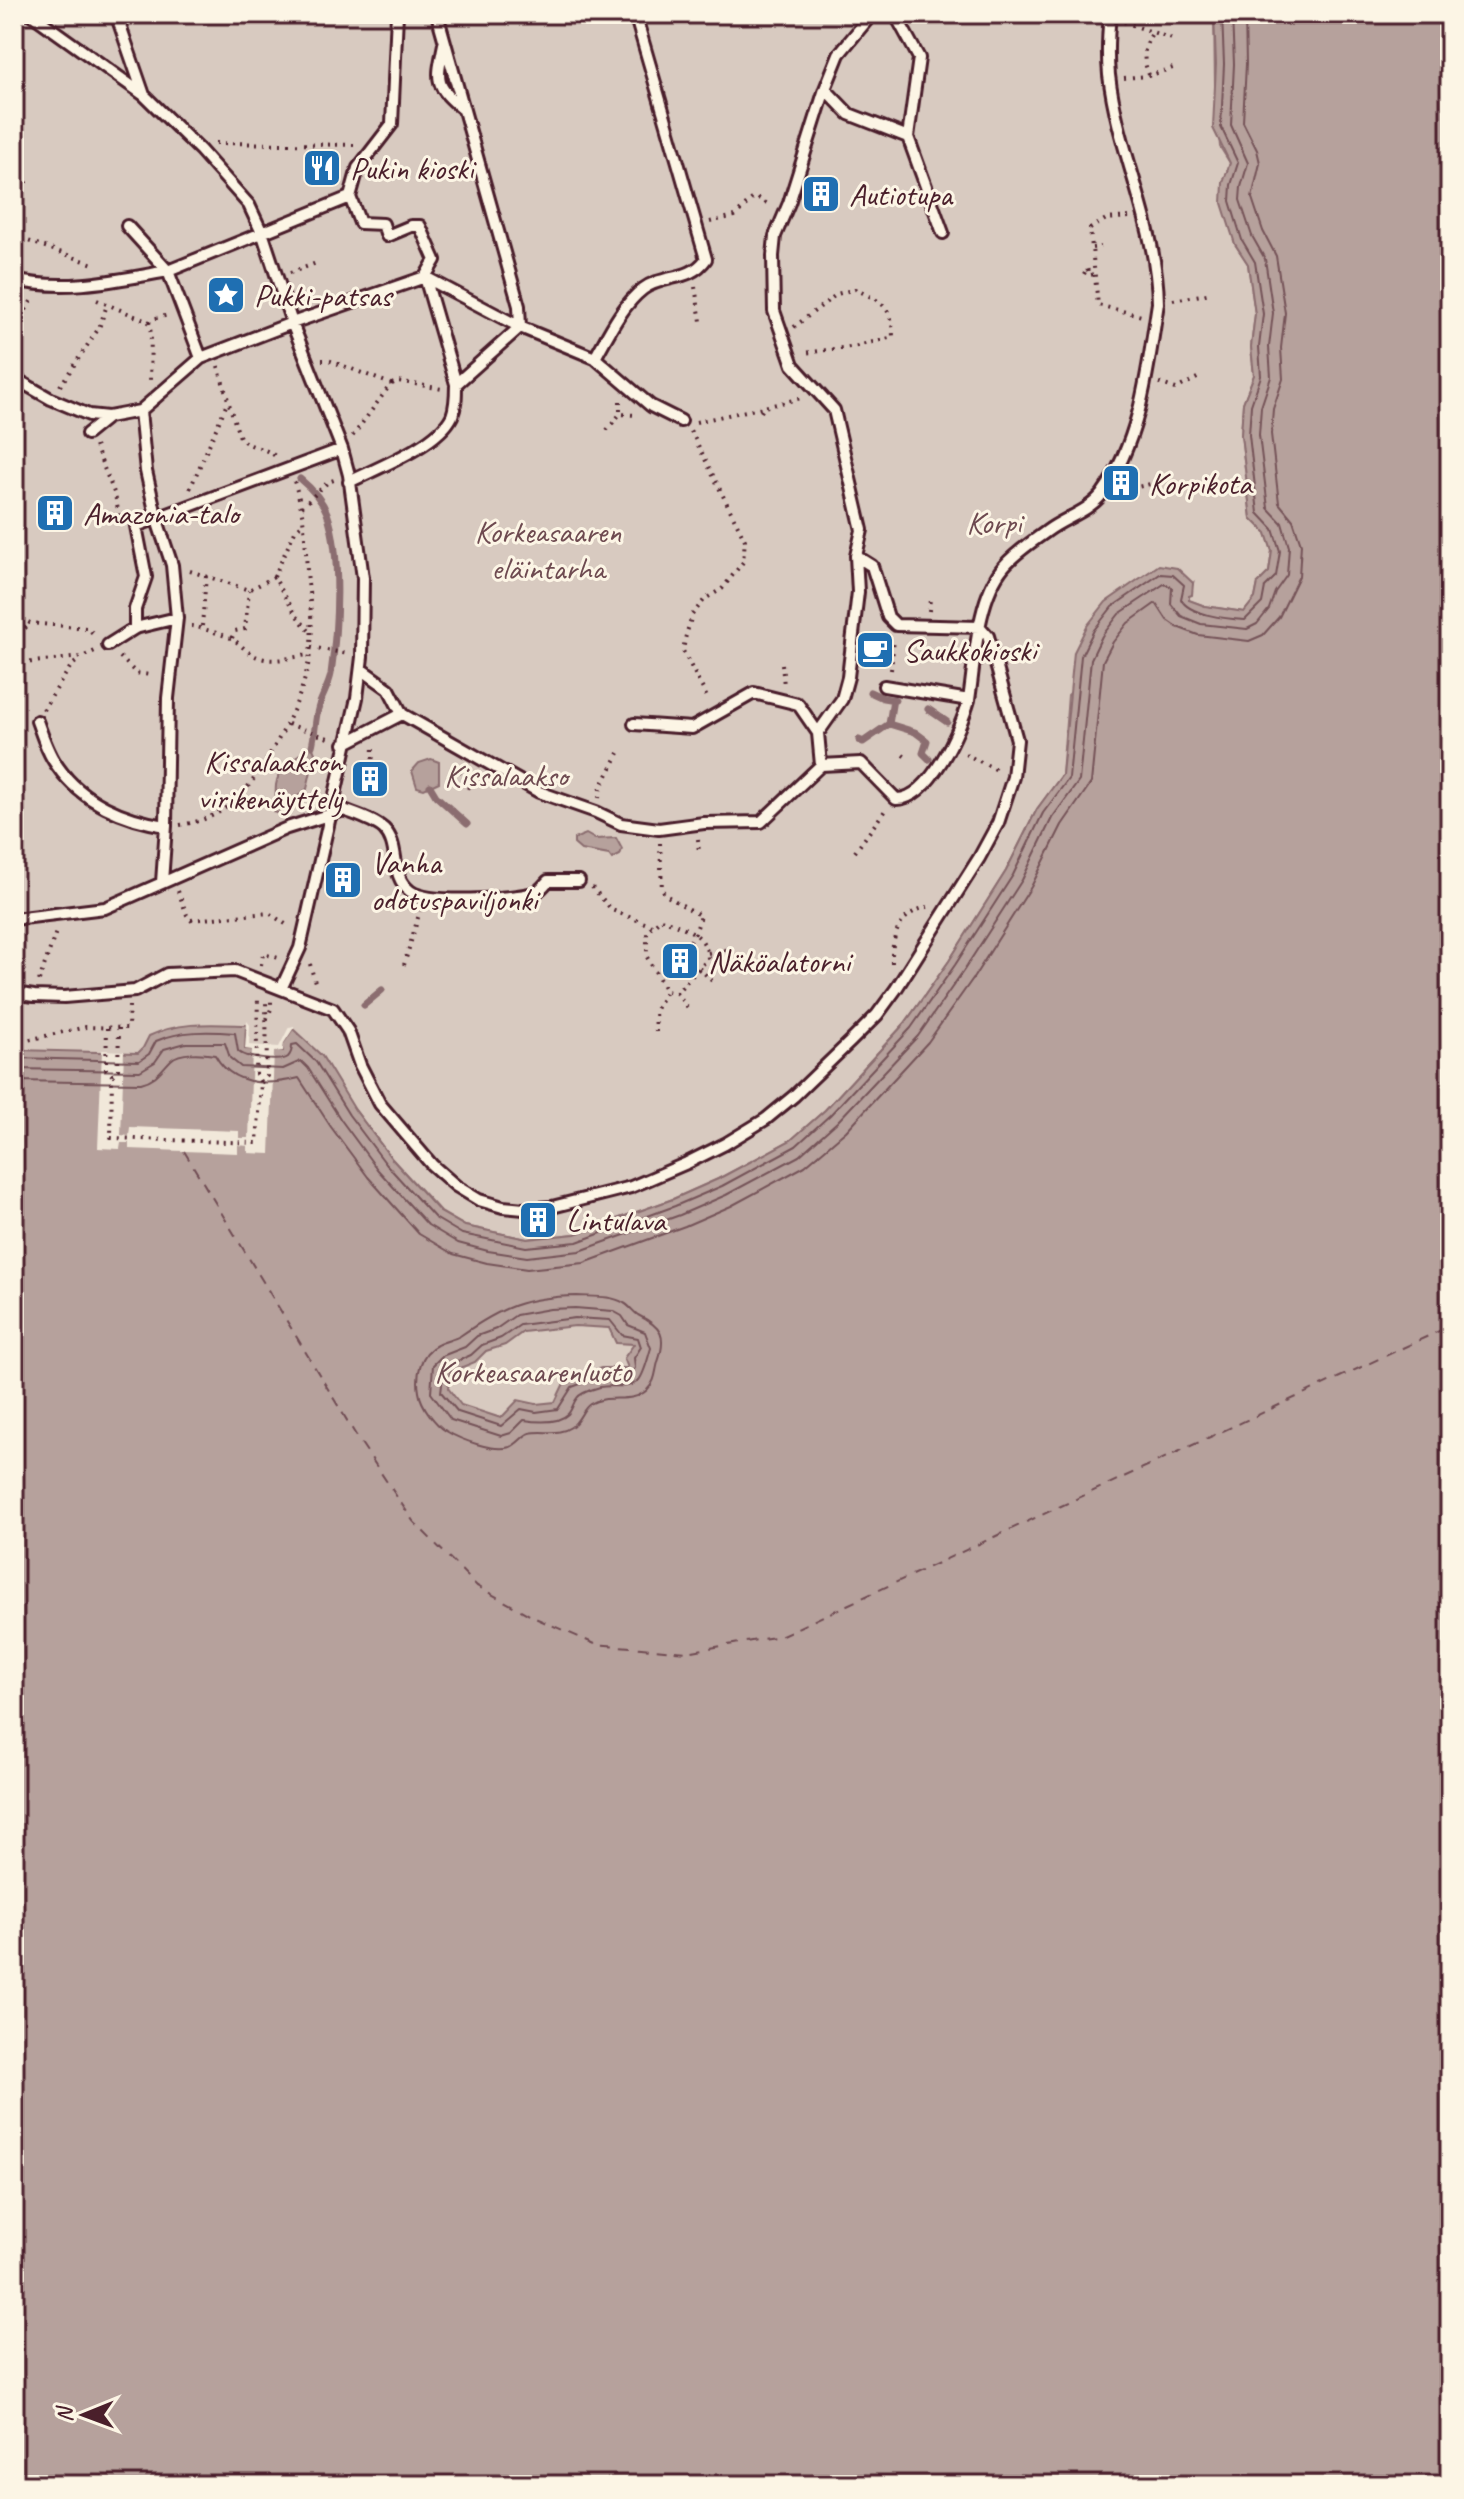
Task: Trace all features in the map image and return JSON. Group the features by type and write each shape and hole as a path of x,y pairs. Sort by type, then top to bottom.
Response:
{"lane":[{"path":"31,14 144,95 249,205 342,449 363,578 361,669 300,948 281,989"},
{"path":"116,14 144,95"},
{"path":"14,378 51,399 89,415 108,417 140,411 201,358 425,277 435,260 420,226 411,226 387,236 383,224 360,223 350,197 358,168 392,124 397,14"},
{"path":"437,14 519,306 520,327 456,388"},
{"path":"595,358 625,308 644,288 689,274 700,268 706,259 635,14"},
{"path":"818,733 842,699 848,677 858,592 856,556 862,530 834,410 793,365 782,336 774,311 773,256 775,236 839,54 872,14"},
{"path":"895,14 919,58 908,137 943,233"},
{"path":"361,669 389,689 402,714 539,792 621,824 649,829 761,822 821,765 861,763 893,796 905,799 919,789 952,748 969,700 984,605 1003,567 1102,494 1130,440 1142,402 1158,287 1110,79 1110,19"},
{"path":"445,42 437,81 444,94 463,109"},
{"path":"825,89 849,114 908,137"},
{"path":"14,280 40,285 93,285 168,271 263,235 350,197"},
{"path":"127,226 168,271 201,358"},
{"path":"425,277 520,327 595,358 651,406 681,421"},
{"path":"349,478 386,465 438,432 451,418 456,388 425,277"},
{"path":"140,411 146,471 157,520 172,565 177,622 168,698 167,880"},
{"path":"87,434 108,417"},
{"path":"135,628 135,609 146,577 136,526 342,449"},
{"path":"14,993 34,996 129,992 167,974 235,971 333,1009 348,1031 360,1065 380,1104 432,1165 456,1186 479,1200 503,1207 552,1207 631,1187 725,1144 766,1119 794,1096 851,1041 893,994 998,823 1015,768 1017,740 988,636 980,627 896,625 888,617 872,566 856,556"},
{"path":"108,645 135,628 177,622"},
{"path":"887,686 969,700"},
{"path":"634,724 692,728 754,693 798,704 818,733 821,765"},
{"path":"344,744 402,714"},
{"path":"37,721 58,768 92,801 140,821 166,826"},
{"path":"14,919 105,908 287,828 344,810 384,830 391,841 399,879 410,892 424,897 457,900 508,896 538,892 548,881 579,881"}],"path":[{"path":"1110,19 1172,39"},
{"path":"1149,75 1144,63 1144,44 1153,32"},
{"path":"1110,79 1149,75 1176,67"},
{"path":"194,144 375,145"},
{"path":"14,212 27,181"},
{"path":"697,226 735,216 753,198 773,207 789,203"},
{"path":"1144,216 1106,219 1090,229 1098,305 1156,318"},
{"path":"14,236 99,266"},
{"path":"1092,248 1101,247"},
{"path":"294,271 319,262"},
{"path":"1084,274 1087,268 1089,275 1095,274"},
{"path":"689,274 698,295 701,321"},
{"path":"93,285 96,300 149,322 148,379 157,396"},
{"path":"782,336 837,294 855,289 884,303 893,319 893,337 857,346 789,355"},
{"path":"1158,303 1207,294"},
{"path":"51,399 99,328 107,305"},
{"path":"166,826 199,821 231,806 244,794 288,724 300,695 311,647 302,507 289,468 267,449 241,438 236,431 214,353"},
{"path":"328,360 391,384"},
{"path":"1145,379 1176,389 1201,376"},
{"path":"356,435 391,384 398,381 456,388"},
{"path":"183,510 196,470 229,399"},
{"path":"681,421 701,422 734,411 762,409 796,399"},
{"path":"607,430 620,414"},
{"path":"87,434 100,454 115,495 121,524"},
{"path":"695,438 745,540 743,562 722,589 705,599 692,615 685,639 683,651 716,713"},
{"path":"302,507 328,482 349,478"},
{"path":"1102,494 1159,482"},
{"path":"172,565 249,590 274,577 295,531 305,522"},
{"path":"202,627 206,576"},
{"path":"274,577 296,615 311,633"},
{"path":"232,638 235,631 245,629 249,590"},
{"path":"14,615 30,623 87,628"},
{"path":"177,622 232,638 251,655 262,659 310,655"},
{"path":"14,640 30,623"},
{"path":"887,686 896,625"},
{"path":"37,721 71,666 108,645 136,673 150,675"},
{"path":"311,647 339,652"},
{"path":"19,685 14,667 82,657"},
{"path":"288,724 324,736"},
{"path":"596,812 601,787 619,753"},
{"path":"969,756 985,765"},
{"path":"452,770 475,774"},
{"path":"855,852 893,796"},
{"path":"661,855 662,890 701,916 684,951"},
{"path":"167,880 193,923 269,913 302,936 321,1004"},
{"path":"579,881 590,886 612,910 652,926"},
{"path":"404,965 424,897"},
{"path":"893,994 891,944 900,923 919,908 950,903"},
{"path":"34,996 62,915"},
{"path":"676,993 708,959 708,953 704,942 695,933 661,919 647,931 647,957 666,991 676,993 690,1010"},
{"path":"708,953 729,949"},
{"path":"699,968 715,984"},
{"path":"119,1028 118,1069 112,1076 110,1135 114,1139 257,1143 261,1083 256,1074 258,980"},
{"path":"656,1032 655,1011 666,991"},
{"path":"14,1043 86,1027 128,1028 129,992"},
{"path":"261,1083 267,1076 266,1021"},
{"path":"107,1028 106,1069 112,1076"}],"green space":[{"name":"Korkeasaaren eläintarha","path":"14,14 1214,14 1220,147 1230,163 1223,183 1235,244 1248,264 1255,314 1251,347 1254,375 1243,403 1241,435 1251,518 1266,533 1272,551 1269,572 1258,583 1255,598 1244,612 1188,600 1193,583 1068,695 1062,775 1037,809 1006,871 905,1023 825,1110 791,1140 673,1199 575,1234 527,1239 465,1226 441,1212 392,1159 355,1110 283,1051 14,1056"},
{"name":"Korkeasaarenluoto","path":"703,1319 521,1482 396,1349 419,1322"}],"water":[{"path":"1214,14 1450,14 1450,2485 14,2485 14,1056 17,1056 17,1050 138,1053 149,1036 161,1031 209,1024 246,1025 245,1049 283,1051 283,1044 293,1029 322,1056 355,1110 392,1159 440,1212 465,1226 527,1239 575,1234 673,1199 791,1140 825,1110 905,1023 1006,871 1037,809 1062,775 1074,652 1087,626 1106,602 1159,565 1177,568 1193,583 1189,600 1205,606 1244,612 1255,598 1258,583 1269,572 1272,551 1266,533 1251,518 1241,435 1243,403 1254,375 1251,347 1255,314 1248,264 1235,244 1222,203 1223,183 1230,163 1213,128 1216,64","holes":["575,1326 609,1328 616,1343 634,1344 624,1358 628,1368 601,1368 565,1381 555,1402 536,1404 518,1400 501,1418 461,1405 448,1388 450,1372 475,1362 486,1351 505,1345 523,1332"]},
{"path":"312,746 315,753 307,789 284,815 274,812 280,773"},
{"path":"431,759 439,762 439,782 424,789 417,787 412,771 419,763"},
{"path":"586,834 595,839 616,838 622,849 620,855 612,859 609,855 581,850 574,844 574,839"}],"pier":[{"path":"247,1021 250,1025 249,1045 279,1047 289,1027 295,1026 284,1043 283,1051 274,1052 270,1154 248,1153 248,1146 238,1145 238,1153 129,1149 129,1143 121,1143 120,1149 98,1148 102,1050 124,1051 121,1135 129,1136 130,1127 239,1131 239,1138 249,1138 252,1050 245,1049"}],"waterway":[{"path":"300,479 316,494 327,513 336,571 331,674 318,709 312,746"},
{"path":"870,692 895,700"},
{"path":"859,740 863,742 889,724 893,699"},
{"path":"928,709 947,722"},
{"path":"889,724 915,732 927,741 923,753 929,759"},
{"path":"430,786 436,796 467,824"},
{"path":"364,1005 382,990"}],"ferry route":[{"path":"184,1151 357,1437 413,1521 477,1586 535,1618 595,1644 687,1652 780,1636 1450,1326"}],"place":[{"name":"Pukin kioski","path":"322,168"},
{"name":"Autiotupa","path":"821,194"},
{"name":"Pukki-patsas","path":"226,295"},
{"name":"Korpikota","path":"1121,483"},
{"name":"Amazonia-talo","path":"55,513"},
{"name":"Saukkokioski","path":"875,650"},
{"name":"Kissalaakson virikenäyttely","path":"370,779"},
{"name":"Vanha odotuspaviljonki","path":"343,880"},
{"name":"Näköalatorni","path":"680,961"},
{"name":"Lintulava","path":"538,1220"}],"park label":[{"name":"Korpi","path":"994,522"},
{"name":"Kissalaakso","path":"506,775"}]}
